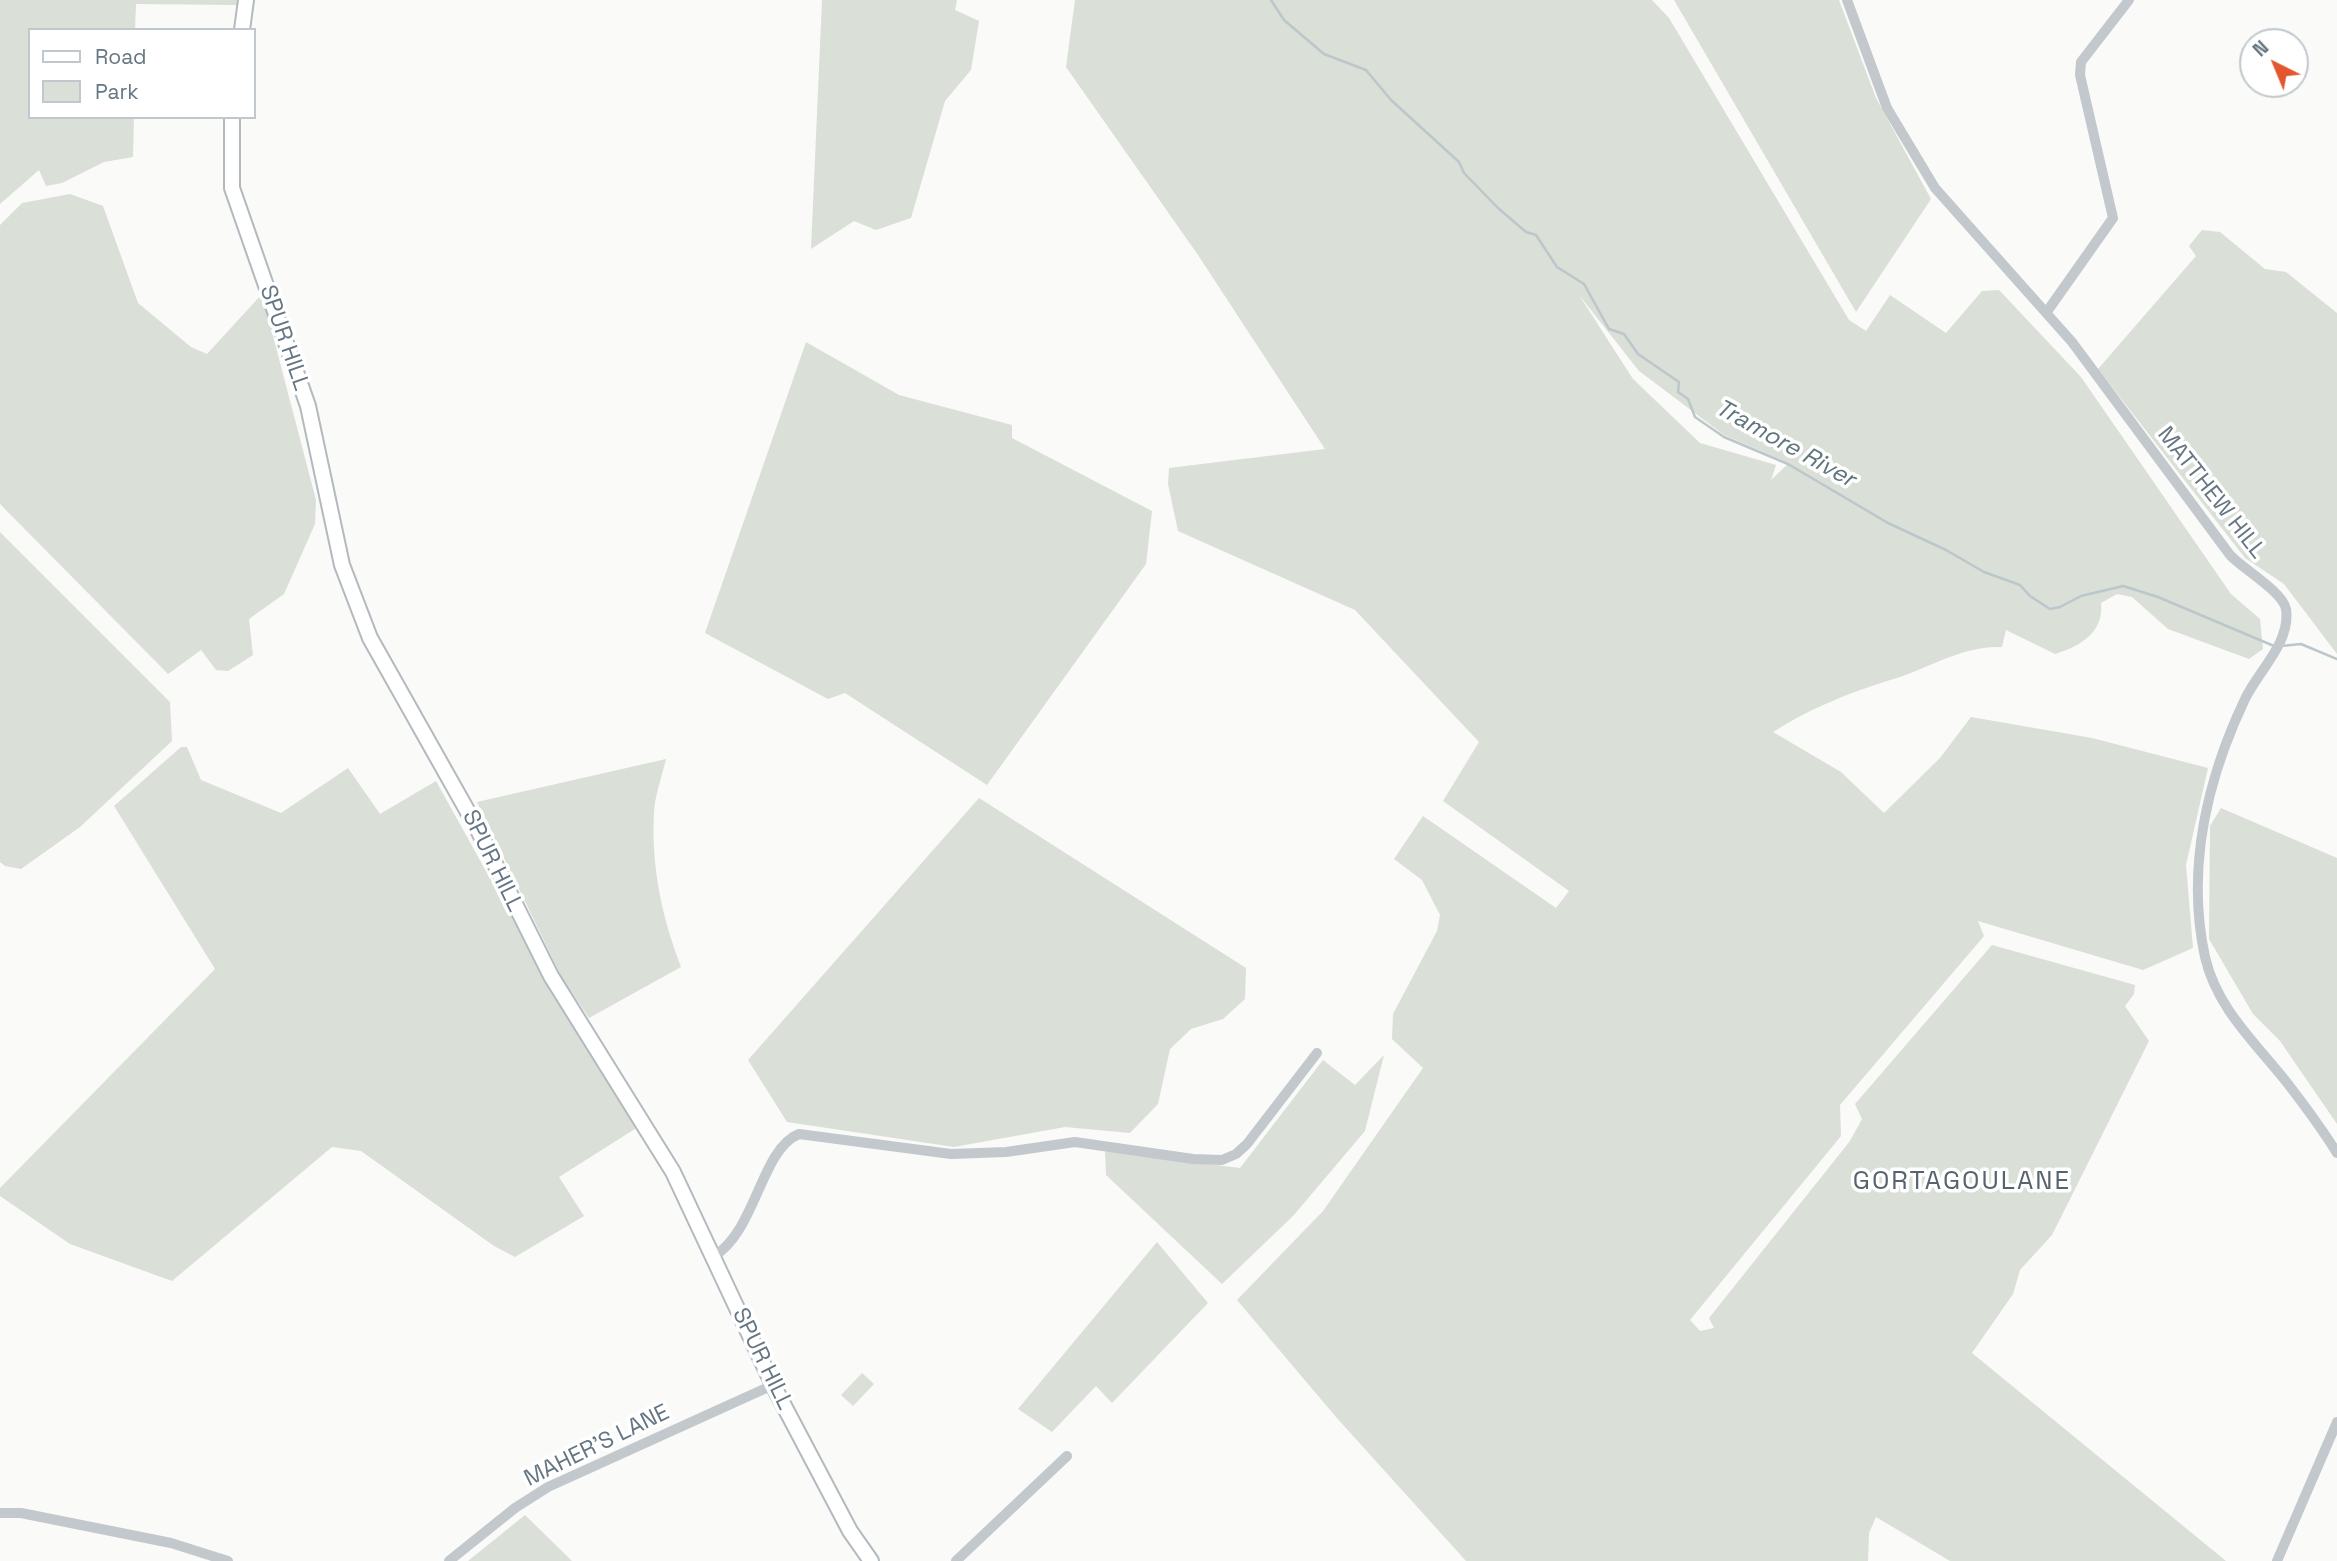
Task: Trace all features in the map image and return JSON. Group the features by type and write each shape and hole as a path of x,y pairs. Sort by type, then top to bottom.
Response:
{"street":[{"path":"242,28 246,0"},
{"name":"MATTHEW HILL","path":"1847,0 1887,107 1935,188 2073,342 2230,555 2246,572 2277,594 2286,606 2287,623 2280,642 2246,696 2214,777 2201,842 2200,931 2212,985 2222,1002 2289,1085 2337,1153"},
{"path":"2046,313 2113,218 2080,75 2081,62 2129,0"},
{"name":"SPUR HILL","path":"232,119 232,188 308,406 342,565 370,638 477,828 551,976 673,1172 773,1385 850,1531 871,1561"},
{"path":"714,1256 736,1237 782,1145 799,1134 951,1154 1006,1152 1075,1142 1193,1159 1223,1160 1236,1154 1247,1144 1317,1053"},
{"name":"MAHER'S LANE","path":"449,1561 515,1508 548,1487 773,1385"},
{"path":"2277,1561 2337,1422"},
{"path":"956,1561 1067,1456"},
{"path":"0,1513 21,1513 171,1543 228,1561"}],"green space":[{"path":"0,0 238,0 237,5 136,4 135,28 28,28 28,119 134,119 133,157 104,162 62,183 46,186 39,170 0,204"},
{"path":"822,0 957,0 955,10 979,21 971,70 945,101 911,218 876,230 854,221 811,249"},
{"path":"1075,0 1652,0 1669,18 1849,320 1866,331 1890,295 1946,333 1982,291 1999,290 2081,377 2231,594 2260,619 2263,649 2249,659 2168,629 2132,597 2117,594 2101,603 2099,622 2088,637 2064,651 2055,654 2006,630 2002,647 1987,647 1959,654 1860,690 1815,708 1773,732 1841,772 1884,813 1940,758 1971,717 2092,738 2208,768 2186,865 2193,948 2143,970 1978,921 1984,936 1840,1105 1841,1136 1690,1320 1700,1331 1714,1328 1709,1318 1850,1141 1862,1119 1855,1104 1992,945 2135,985 2134,994 2125,1006 2149,1041 2052,1235 2020,1270 2013,1294 1972,1353 2226,1561 1950,1561 1876,1517 1869,1533 1868,1561 1466,1561 1336,1417 1237,1300 1323,1211 1423,1068 1392,1039 1393,1014 1437,931 1440,915 1422,880 1394,859 1423,816 1556,908 1569,891 1443,801 1479,742 1355,610 1178,531 1168,484 1169,468 1325,449 1198,255 1066,67","holes":["1579,295 1639,371 1724,435 1789,463 1771,480 1776,465 1700,443 1633,379"]},
{"path":"1674,0 1839,0 1876,98 1931,199 1856,312"},
{"path":"70,194 103,206 138,303 191,347 207,354 262,294 316,500 315,524 284,594 249,619 253,655 228,671 216,670 201,650 168,674 0,504 0,225 22,203"},
{"path":"2202,230 2220,232 2265,269 2286,272 2337,313 2337,654 2284,584 2245,558 2098,369 2196,256 2189,246"},
{"path":"806,342 899,395 1012,425 1012,438 1152,511 1146,564 987,785 845,693 828,699 705,633"},
{"path":"0,532 170,702 172,741 80,827 21,869 5,866 0,862"},
{"path":"181,747 187,747 201,780 281,813 348,768 380,814 436,781 552,990 638,1127 559,1177 584,1216 515,1257 494,1246 361,1151 332,1147 172,1281 70,1244 0,1196 0,1188 215,969 114,806"},
{"path":"666,759 655,806 654,852 663,910 681,967 589,1018 562,978 477,802"},
{"path":"979,798 1246,968 1245,999 1223,1019 1191,1029 1170,1049 1158,1104 1130,1133 1065,1127 954,1147 787,1122 748,1060"},
{"path":"2221,808 2337,858 2337,1124 2280,1041 2253,1014 2209,939 2210,826"},
{"path":"1384,1055 1365,1131 1293,1216 1222,1284 1106,1175 1105,1151 1240,1168 1323,1060 1355,1085"},
{"path":"1157,1242 1208,1303 1112,1403 1096,1386 1052,1432 1018,1409"},
{"path":"862,1373 874,1384 853,1406 841,1395"},
{"path":"525,1515 572,1561 468,1561"}],"waterway":[{"name":"Tramore River","path":"1271,0 1284,20 1324,54 1366,70 1391,100 1459,162 1464,173 1498,208 1526,232 1536,235 1557,267 1584,284 1609,329 1624,334 1638,354 1679,382 1678,392 1688,399 1695,417 1724,437 1788,464 1888,523 1946,550 1984,572 2020,585 2030,596 2050,609 2081,596 2123,586 2158,597 2274,646"},
{"name":"Tramore River","path":"2281,646 2301,644 2337,659"}],"district":[{"name":"GORTAGOULANE","path":"1962,1182"}]}
